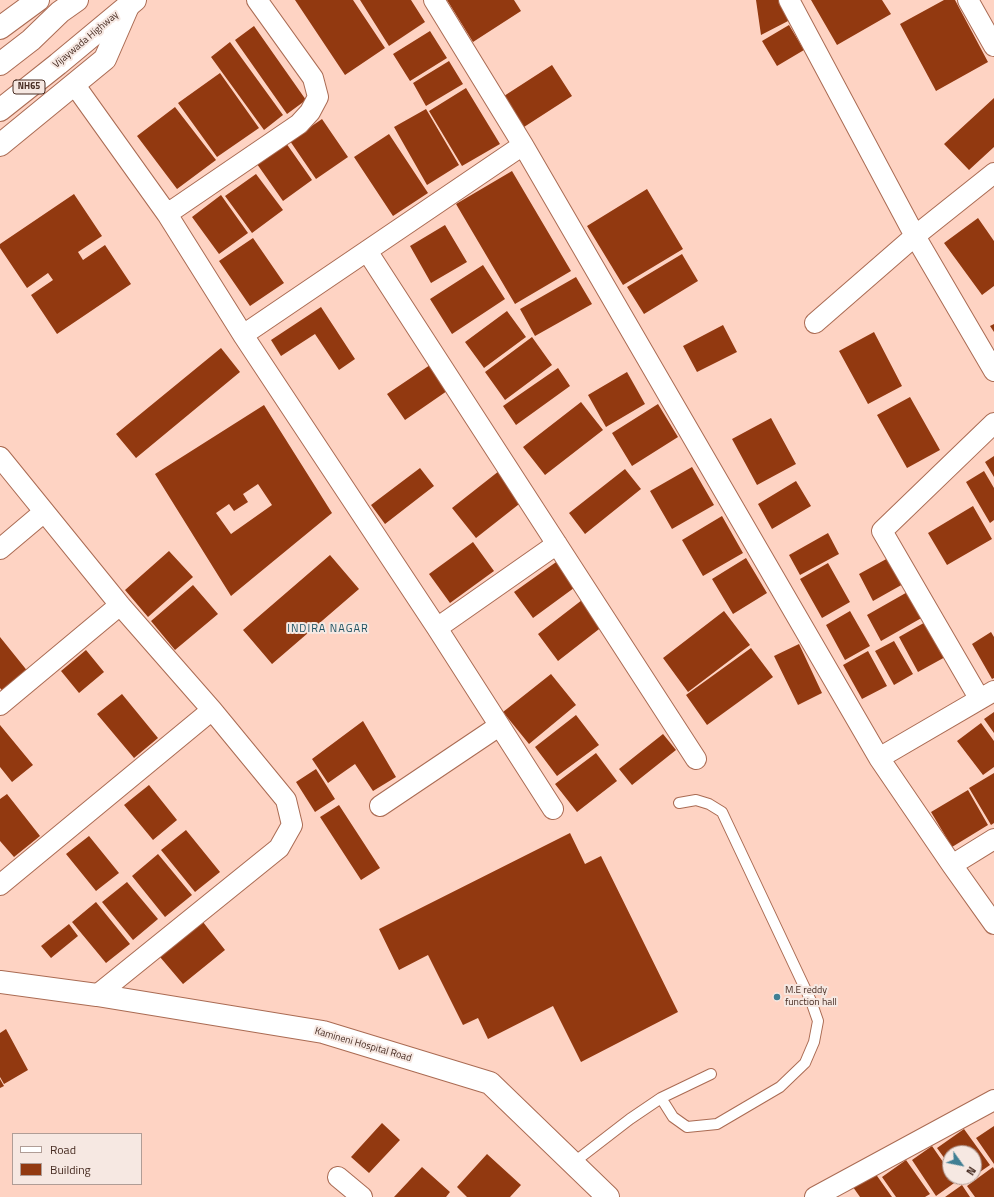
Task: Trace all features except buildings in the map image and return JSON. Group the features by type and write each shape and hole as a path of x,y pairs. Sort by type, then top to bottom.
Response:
{"main road":[{"path":"31,40 3,21 38,0"},
{"path":"0,145 105,60 132,2"},
{"name":"Vijaywada Highway","path":"0,110 132,2"},
{"path":"0,64 31,40 60,4"},
{"name":"Kamineni Hospital Road","path":"0,982 97,995 323,1032 490,1083 605,1196"}],"street":[{"path":"167,214 299,124 310,112 318,97 313,78 257,0"},
{"path":"434,0 523,145 879,758 994,924"},
{"path":"789,0 915,236 994,371"},
{"path":"968,0 994,46"},
{"path":"74,84 167,214 243,335 437,628 553,809"},
{"path":"243,335 523,145"},
{"path":"815,323 915,236 994,173"},
{"path":"367,251 696,759"},
{"path":"879,758 986,694 882,531 994,423"},
{"path":"0,457 120,605 212,710 286,800 292,825 279,848 97,995"},
{"path":"0,549 44,512"},
{"path":"437,628 557,544"},
{"path":"0,705 120,605"},
{"path":"0,885 212,710"},
{"path":"380,806 499,726"},
{"path":"952,865 994,839"},
{"path":"815,1197 994,1100"},
{"path":"338,1177 362,1197"}],"lane":[{"path":"662,1098 673,1117 687,1127 717,1124 780,1087 805,1063 814,1042 818,1021 811,1002 722,812 709,804 696,800 679,803"},
{"path":"573,1163 630,1119 662,1098 711,1074"}],"place":[{"name":"M.E reddy function hall","path":"777,997"}],"district":[{"name":"INDIRA NAGAR","path":"328,629"}]}
